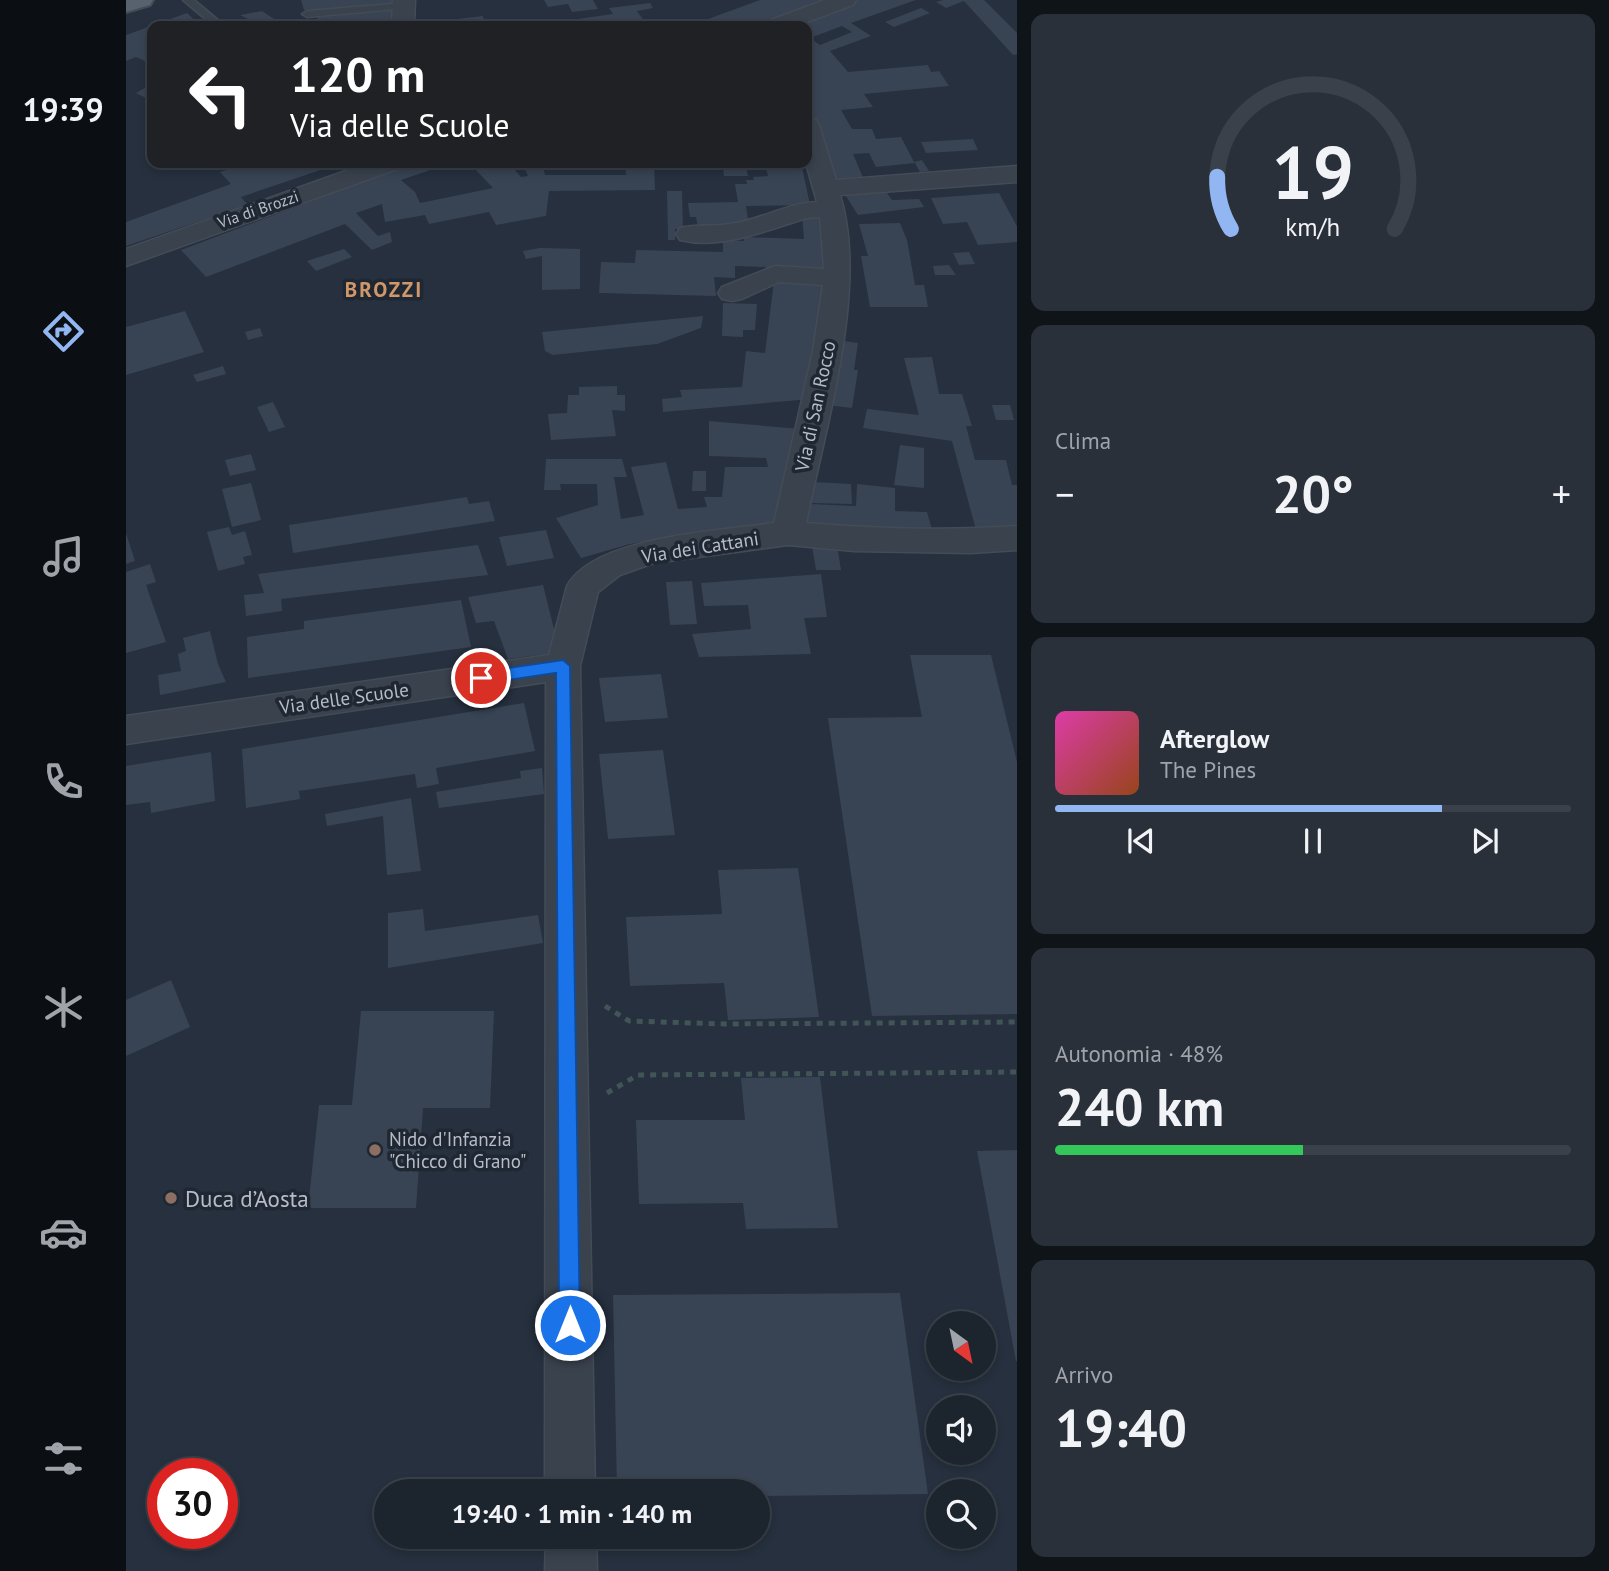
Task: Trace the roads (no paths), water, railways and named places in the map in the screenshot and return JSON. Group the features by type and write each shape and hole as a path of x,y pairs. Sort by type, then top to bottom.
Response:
{"main road":[{"path":"126,5 142,0"}],"street":[{"path":"789,21 845,0"},
{"name":"Via di San Rocco","path":"788,533 827,351 838,278 829,199 812,142"},
{"name":"Via di Brozzi","path":"126,258 377,168"},
{"path":"689,234 733,232 805,210 829,199 1017,174"},
{"path":"732,293 775,274 838,278"},
{"name":"Via dei Cattani","path":"570,1479 569,1103 563,666 583,586 608,567 651,552 788,533 867,539 971,541 1017,538"},
{"name":"Via delle Scuole","path":"126,730 563,666"},
{"path":"571,1549 571,1571"}],"lane":[{"path":"188,0 214,21"},
{"path":"307,15 404,11"}],"place":[{"name":"Nido d'Infanzia \"Chicco di Grano\"","path":"375,1150"},
{"name":"Duca d’Aosta","path":"171,1198"}],"district":[{"name":"BROZZI","path":"384,289"}]}
